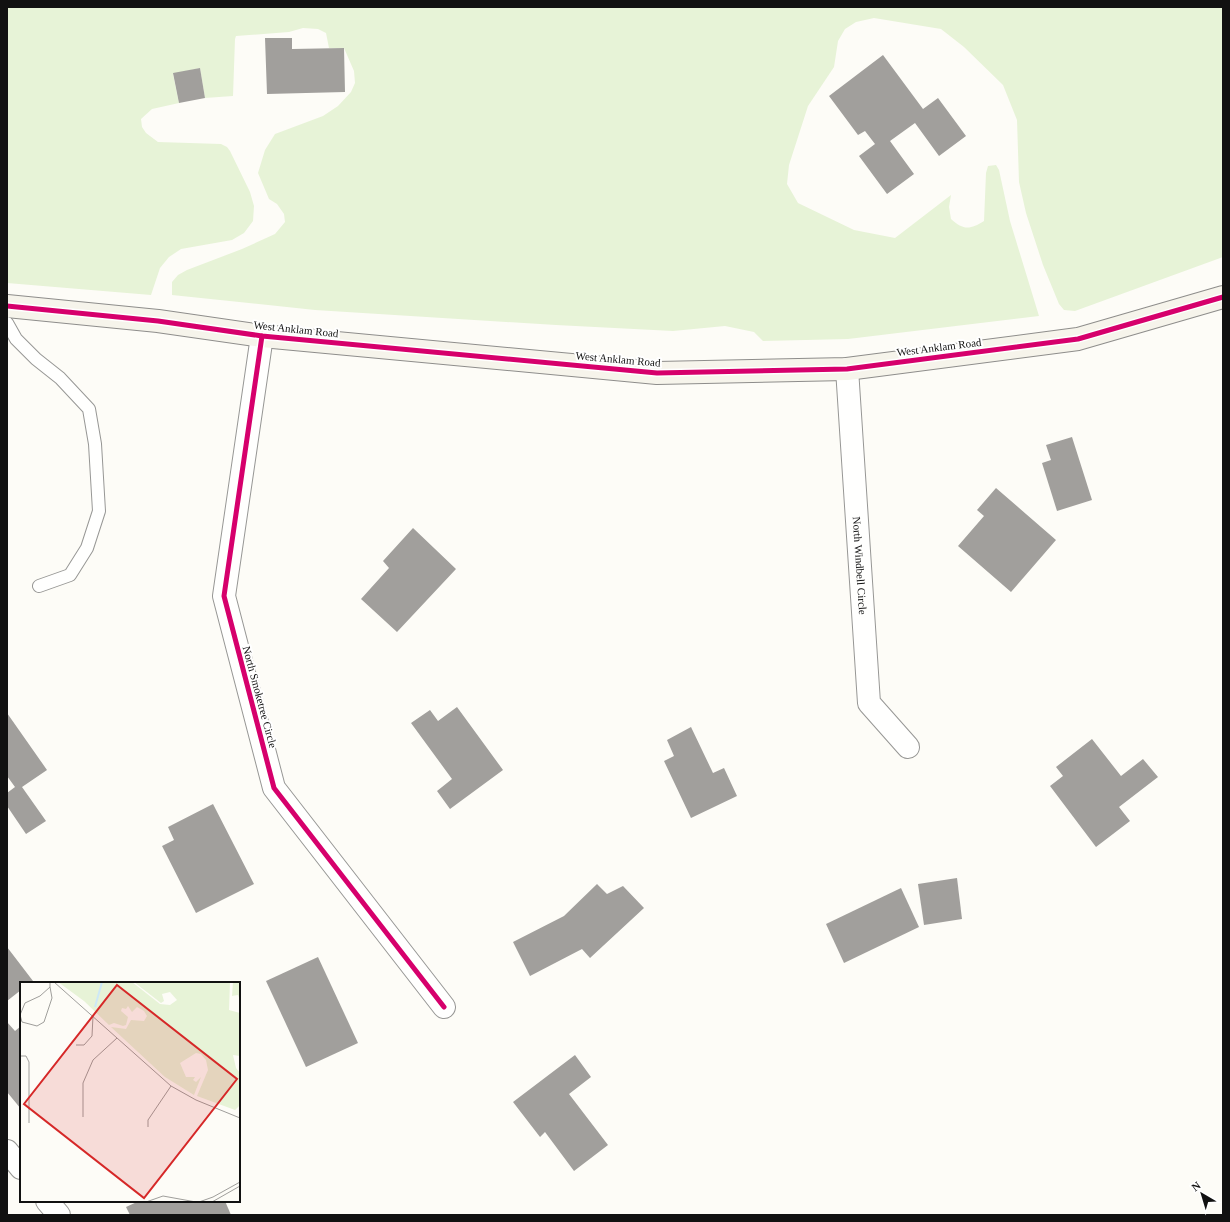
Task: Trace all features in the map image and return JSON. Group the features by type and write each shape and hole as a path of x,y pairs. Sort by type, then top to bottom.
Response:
{"main road":[{"name":"West Anklam Road","path":"7,306 158,321 262,336 657,373 847,370 1078,339 1223,297"}],"street":[{"name":"North Smoketree Circle","path":"262,336 224,596 274,788 444,1007"},
{"name":"North Windbell Circle","path":"847,370 870,703 908,747"},
{"path":"7,1151 20,1167"},
{"path":"49,1202 59,1215"}],"lane":[{"path":"7,323 16,339 36,359 60,378 88,409 95,444 99,512 87,548 70,575 39,586"}],"green space":[{"path":"7,7 1223,7 1223,257 1075,311 1064,310 1059,304 1043,265 1026,213 1019,182 1017,120 1003,85 964,47 941,29 874,18 856,22 845,29 838,41 834,67 808,106 789,165 787,184 798,203 854,230 895,238 951,195 949,207 951,219 955,223 967,228 984,221 986,173 988,166 996,165 999,170 1010,221 1039,316 848,339 763,341 754,332 725,326 673,331 556,325 315,310 172,295 172,282 178,275 275,234 285,222 284,214 277,204 269,199 258,173 265,150 275,134 323,116 338,106 351,92 355,83 354,71 344,48 329,48 326,33 318,29 303,28 289,32 236,36 233,96 205,98 200,68 173,74 179,103 152,109 141,119 142,127 146,133 158,142 221,144 227,147 250,192 254,206 253,221 244,233 232,240 181,249 169,257 160,268 151,295 7,283"}],"building":[{"path":"265,38 292,38 292,49 344,48 345,92 267,94"},
{"path":"883,55 923,109 938,98 966,136 939,156 915,123 890,141 914,174 887,194 859,156 875,144 865,131 858,135 829,96"},
{"path":"200,68 205,98 179,103 173,73"},
{"path":"1072,437 1092,500 1057,511 1042,463 1051,460 1046,445"},
{"path":"996,488 1056,540 1011,592 958,546 984,516 977,510"},
{"path":"413,528 456,569 397,632 361,599 389,568 383,561"},
{"path":"457,707 503,770 450,809 437,791 452,779 411,723 430,710 438,721"},
{"path":"7,713 47,770 22,787 46,821 26,834 7,806 7,793 15,787 7,776"},
{"path":"691,727 713,773 724,768 737,796 691,818 664,761 674,756 667,740"},
{"path":"1092,739 1121,776 1143,759 1158,777 1119,807 1130,821 1096,847 1050,786 1063,776 1056,767"},
{"path":"213,804 254,884 196,913 162,846 174,840 168,827"},
{"path":"957,878 962,919 924,925 918,884"},
{"path":"597,884 607,894 623,886 644,908 590,958 582,949 530,976 513,942 564,916"},
{"path":"901,888 919,927 844,963 826,924"},
{"path":"7,947 33,981 20,982 20,991 7,1001"},
{"path":"318,957 358,1043 306,1067 266,981"},
{"path":"7,1022 15,1031 20,1027 20,1108 7,1092"},
{"path":"575,1055 591,1077 569,1094 608,1145 574,1171 545,1132 540,1137 513,1102"},
{"path":"137,1202 225,1202 231,1215 130,1215 126,1207"}],"cycle path":[{"path":"7,306 158,321 262,336 657,373 847,369 1078,339 1223,297"},
{"path":"262,336 224,596 274,788 444,1007"}]}
